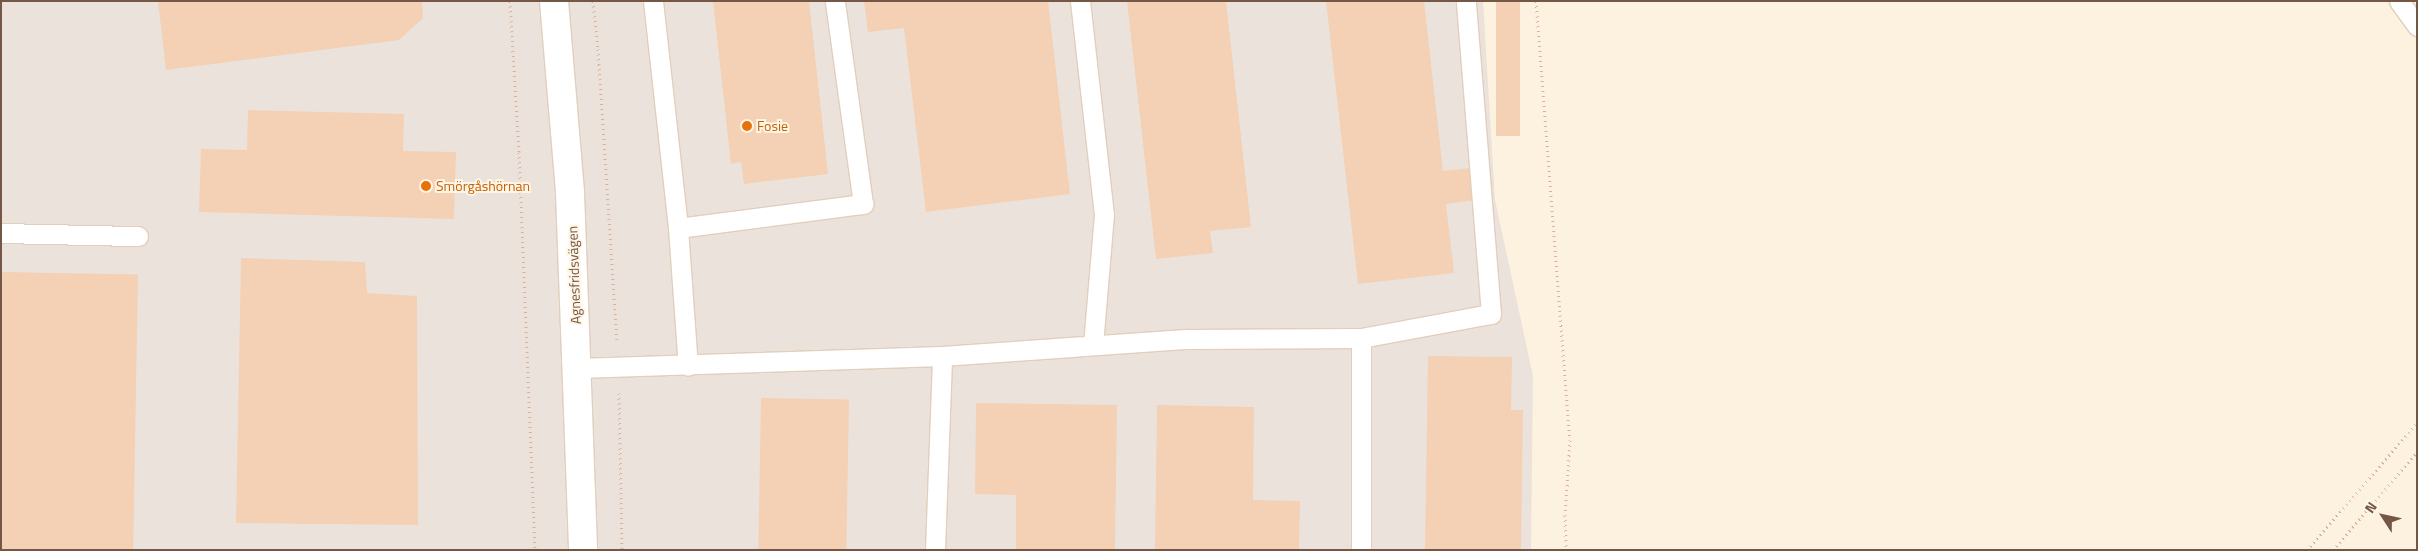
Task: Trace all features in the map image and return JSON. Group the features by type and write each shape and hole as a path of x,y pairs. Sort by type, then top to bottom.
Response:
{"main road":[{"name":"Agnesfridsvägen","path":"554,1 570,193 584,550"}],"lane":[{"path":"653,1 678,228 688,366"},
{"path":"678,228 863,204 835,1"},
{"path":"1080,1 1104,214 1093,345"},
{"path":"578,368 688,366 942,356 1188,339 1361,338 1491,314 1466,1"},
{"path":"2399,1 2417,26"},
{"path":"1,233 138,236"},
{"path":"1361,338 1361,550"},
{"path":"935,550 942,356"}],"path":[{"path":"510,1 519,152 535,550"},
{"path":"593,1 598,50 619,367 622,550"},
{"path":"1536,1 1570,440 1565,515 1566,550"},
{"path":"2307,550 2417,423"},
{"path":"2333,550 2417,452"}],"shaded area":[{"path":"1,1 1483,1 1495,200 1533,376 1531,550 1,550"}],"building":[{"path":"158,1 422,1 423,18 399,40 166,70"},
{"path":"713,1 809,1 828,174 744,184 741,162 731,164"},
{"path":"864,1 1048,1 1070,194 926,212 904,28 868,32"},
{"path":"1127,1 1226,1 1251,227 1210,231 1213,253 1156,259"},
{"path":"1326,1 1424,1 1443,171 1471,168 1475,200 1446,204 1454,273 1358,284"},
{"path":"1496,1 1520,1 1520,136 1496,136"},
{"path":"248,110 404,114 403,151 456,152 454,219 199,212 201,149 247,150"},
{"path":"241,258 365,262 367,293 417,296 418,525 236,523"},
{"path":"1,272 138,274 133,550 1,550"},
{"path":"1428,356 1512,357 1511,410 1523,410 1521,550 1425,550"},
{"path":"761,398 849,400 846,550 758,550"},
{"path":"976,403 1117,405 1115,550 1016,550 1016,495 975,494"},
{"path":"1157,405 1254,407 1253,500 1300,501 1299,550 1155,550"}],"place":[{"name":"Fosie","path":"747,126"},
{"name":"Smörgåshörnan","path":"426,186"}]}
